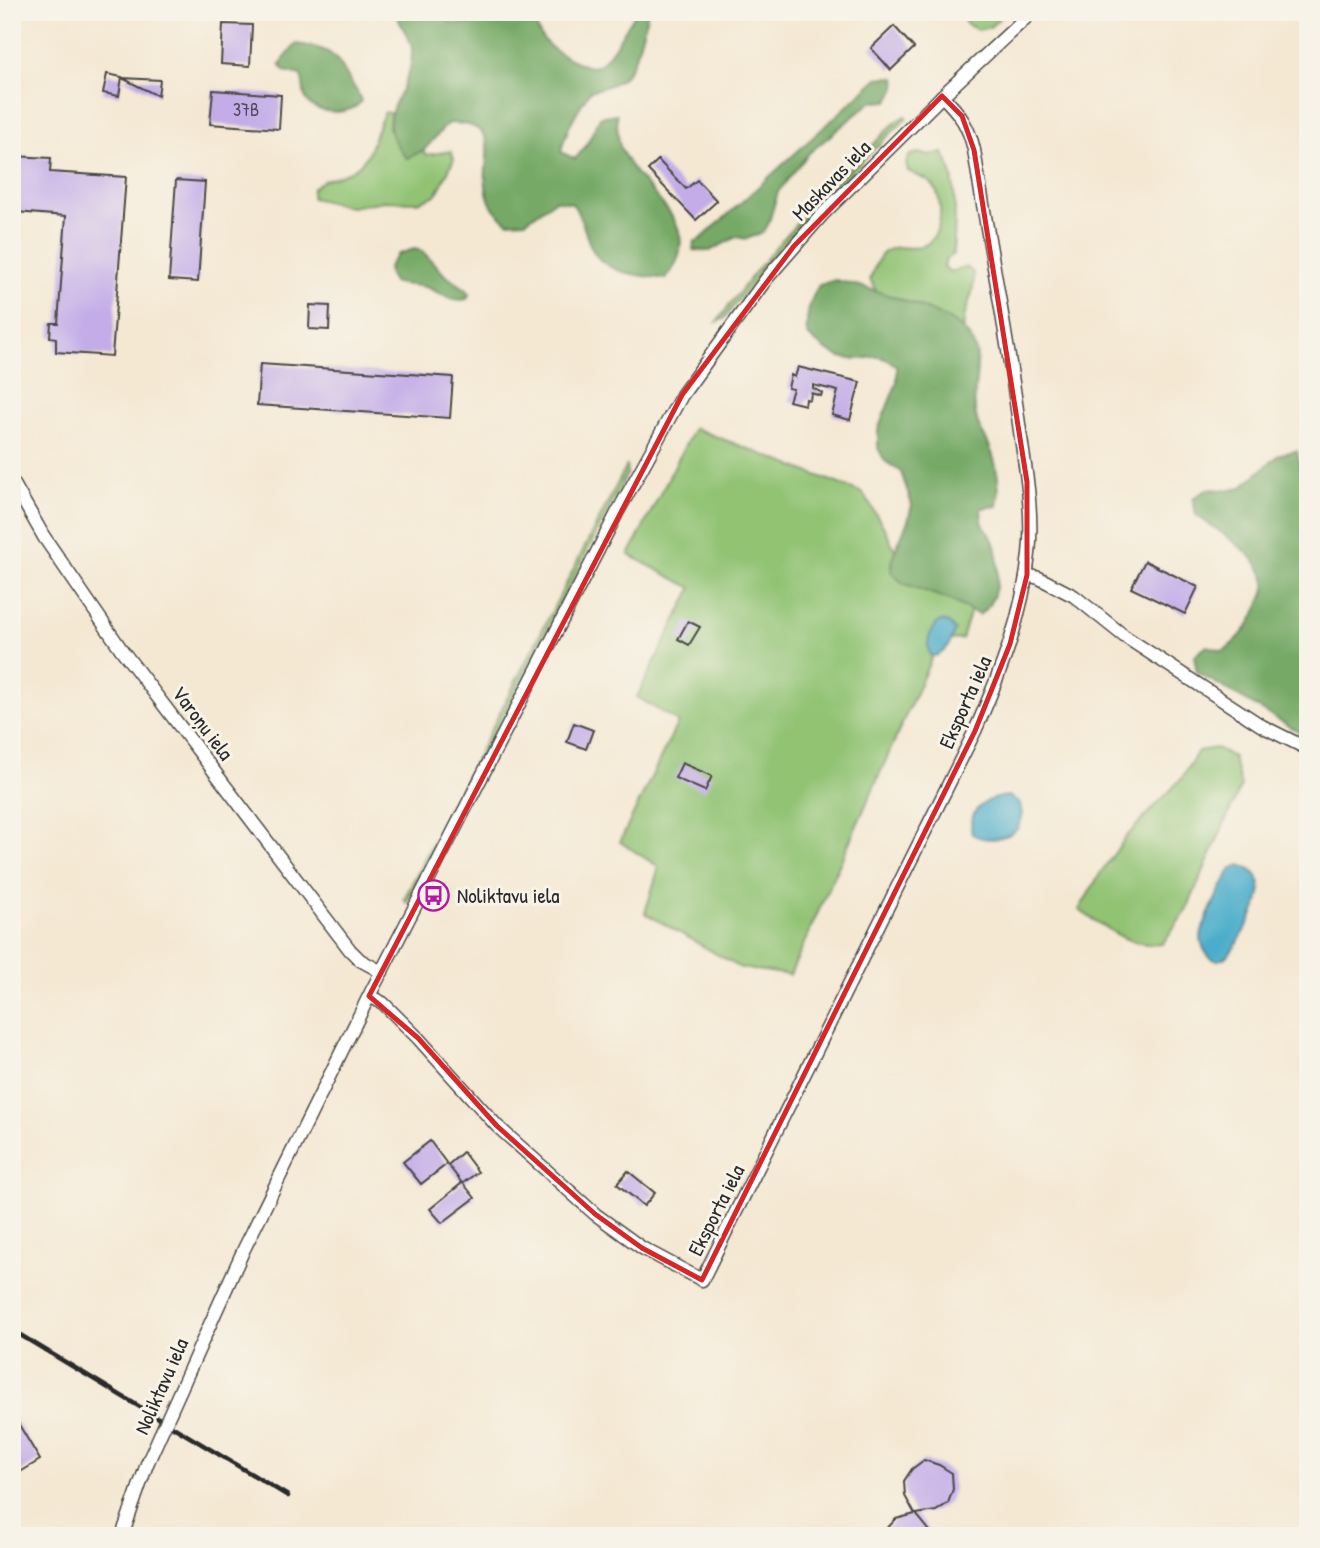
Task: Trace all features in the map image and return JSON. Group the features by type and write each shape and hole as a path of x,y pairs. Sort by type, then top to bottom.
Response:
{"street":[{"name":"Maskavas iela","path":"682,395 767,278 822,215 942,96 1032,12"},
{"name":"Eksporta iela","path":"369,996 383,1003 418,1038 497,1126 595,1214 642,1248 702,1280 975,731 996,685 1010,644 1027,575 1030,525 1027,482 974,150 970,131 962,116 942,96"},
{"name":"Noliktavu iela","path":"122,1536 147,1464 262,1213 369,996 622,503 682,395"},
{"name":"Varoņu iela","path":"12,481 44,537 121,649 350,950 360,960 382,972"},
{"path":"1027,575 1048,581 1074,596 1124,636 1262,726 1308,749"}],"highlighted area":[{"path":"942,96 962,116 974,150 1027,482 1027,575 1010,644 975,731 702,1280 642,1248 595,1214 497,1126 418,1038 369,996 682,395 794,246"}],"green space":[{"path":"396,12 438,12 451,23 468,24 483,12 536,12 538,30 547,44 569,58 592,67 603,62 608,56 636,12 648,12 631,66 618,81 590,91 569,127 561,152 575,159 586,146 600,117 617,114 619,142 629,164 667,210 681,241 678,259 666,279 635,275 605,264 592,249 572,203 555,200 526,221 508,222 493,208 489,200 486,183 487,147 485,137 479,130 467,125 448,123 424,150 407,158 395,143 390,130 390,118 410,69 412,53"},
{"path":"961,12 1006,12 990,27 978,30 966,24"},
{"path":"296,44 324,50 335,57 361,101 350,109 334,112 312,106 305,96 301,75 284,71 280,64"},
{"path":"878,78 896,78 896,82 895,90 888,101 871,102 809,153 778,192 768,225 763,232 747,239 736,237 710,251 693,250 694,242 701,239"},
{"path":"385,112 390,113 389,129 407,158 423,150 426,155 451,151 454,159 434,196 418,202 383,201 351,207 312,198 312,189 317,184 352,171 363,161"},
{"path":"905,116 907,118 811,214 724,319 717,322 770,253 809,210 887,130"},
{"path":"943,153 952,174 955,231 953,254 946,259 944,267 951,272 966,267 973,272 973,288 964,329 949,319 876,291 870,279 878,260 886,251 923,246 935,235 940,218 936,191 930,182 908,171 906,163 910,155"},
{"path":"414,249 422,251 445,275 466,289 469,294 467,299 451,298 424,287 393,282 388,267 398,254"},
{"path":"835,280 881,293 950,320 960,327 974,346 977,355 974,399 976,415 994,458 999,490 997,506 981,508 983,523 995,545 998,571 993,596 979,615 950,600 902,583 891,571 894,553 912,505 901,472 885,461 878,448 878,430 897,382 897,366 878,357 850,359 838,356 821,347 807,334 809,309 819,285"},
{"path":"694,428 863,493 900,560 975,597 962,639 939,641 790,975 741,968 645,913 659,867 620,842 678,722 637,697 692,588 629,555"},
{"path":"1297,451 1300,468 1308,478 1308,737 1197,672 1194,656 1207,646 1223,651 1234,642 1251,621 1265,588 1264,577 1251,557 1196,515 1193,498 1208,489 1242,487 1280,454"},
{"path":"627,465 627,474 407,903 404,899"},
{"path":"1216,748 1233,757 1241,786 1186,911 1162,944 1139,943 1128,939 1079,910 1101,872 1127,836 1182,778 1198,751"}],"water":[{"path":"940,621 949,623 955,630 945,650 934,656 930,655 928,641"},
{"path":"1009,796 1020,803 1022,815 1018,828 1008,835 996,838 983,838 972,834 973,818 980,806 993,799"},
{"path":"1240,865 1257,876 1260,884 1258,901 1234,948 1224,958 1214,959 1209,957 1203,947 1202,932 1229,872"}],"building":[{"path":"223,24 252,25 250,66 221,64"},
{"path":"894,26 914,48 891,70 871,48"},
{"path":"107,74 122,77 119,96 103,93"},
{"path":"122,78 160,80 158,96"},
{"path":"213,90 281,95 279,129 210,124"},
{"path":"12,156 51,158 50,172 126,177 112,356 56,352 56,338 50,337 51,323 58,323 66,216 16,212 18,199 14,198 16,185 12,185"},
{"path":"658,160 686,189 697,180 717,201 696,220 648,170"},
{"path":"176,180 205,182 198,282 169,280"},
{"path":"310,305 330,306 329,330 309,329"},
{"path":"260,364 453,377 450,418 257,405"},
{"path":"798,367 860,382 850,420 832,415 838,391 813,385 813,388 822,393 821,396 811,393 810,400 806,399 805,405 789,401 793,389 788,388 791,375 795,377"},
{"path":"1145,561 1198,587 1185,614 1131,588"},
{"path":"688,621 700,627 689,645 678,639"},
{"path":"574,723 593,730 586,749 567,742"},
{"path":"682,763 712,776 705,791 675,778"},
{"path":"430,1141 447,1164 421,1184 403,1162"},
{"path":"463,1152 478,1172 463,1183 475,1198 442,1223 430,1209 462,1183 448,1165"},
{"path":"628,1171 655,1193 644,1206 617,1184"},
{"path":"12,1413 40,1460 12,1477"},
{"path":"924,1460 952,1473 953,1489 948,1503 936,1511 916,1514 934,1536 880,1536 896,1519 915,1514 905,1496 904,1481 912,1469"}],"railway":[{"path":"12,1330 288,1496"}],"place":[{"name":"Noliktavu iela","path":"434,895"}]}
